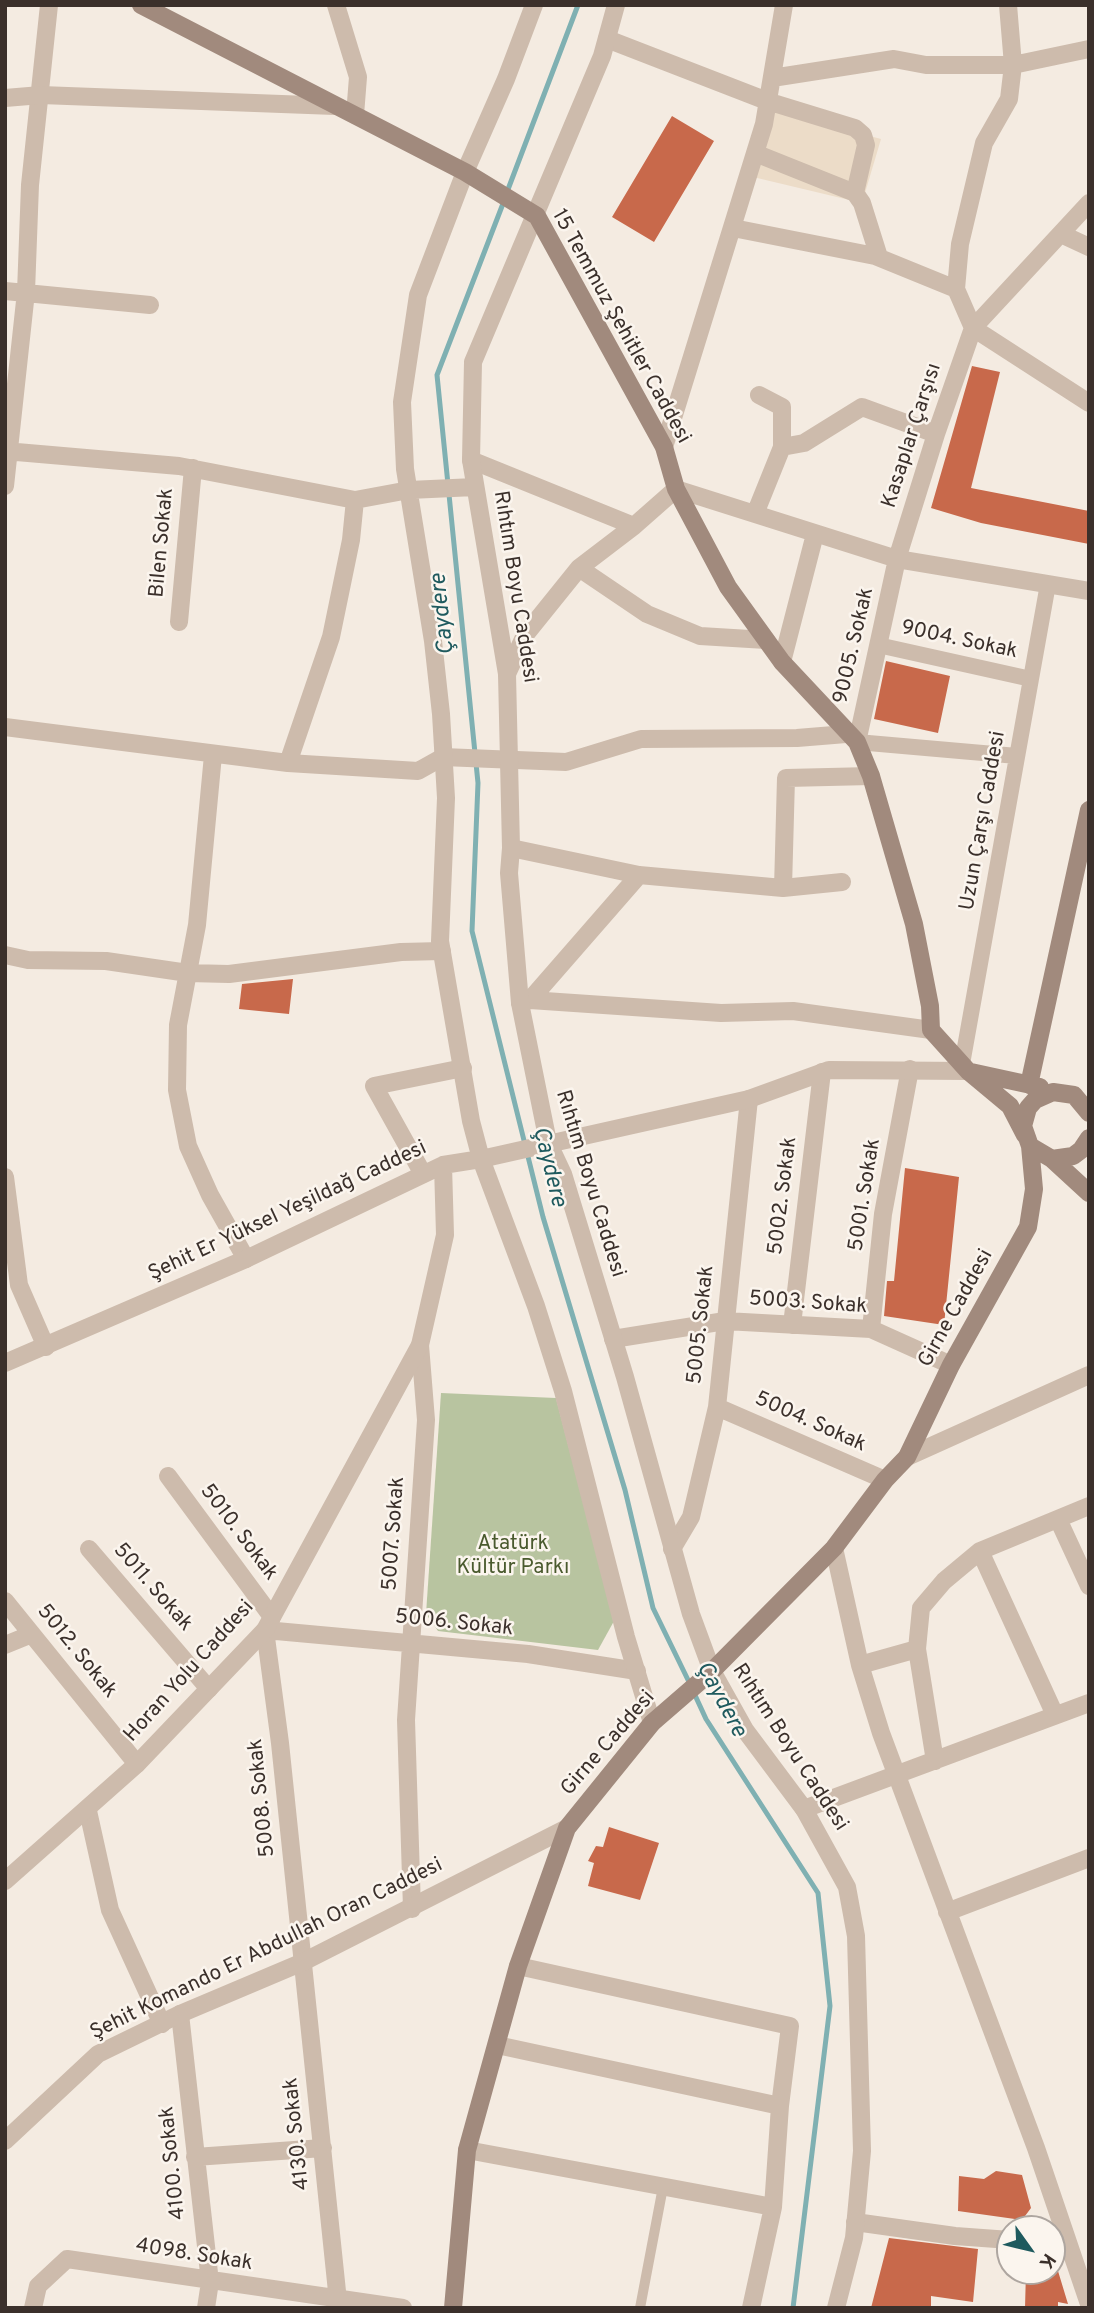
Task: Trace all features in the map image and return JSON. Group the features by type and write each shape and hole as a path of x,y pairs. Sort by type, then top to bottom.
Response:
{"main road":[{"name":"15 Temmuz Şehitler Caddesi","path":"141,5 473,176 529,211 664,447 676,489 728,587 782,662 851,738 871,776 914,924 930,1006 931,1030"},
{"path":"1029,1085 1089,810"},
{"path":"931,1030 965,1068 1010,1106 1027,1141 1052,1159 1089,1193"},
{"path":"965,1068 1029,1085 1075,1093 1089,1113"},
{"path":"1027,1141 1025,1116 1035,1100 1053,1092 1075,1093"},
{"name":"Girne Caddesi","path":"453,2308 467,2150 518,1966 567,1828 658,1717 712,1671 834,1548 885,1480 907,1457 951,1366 1028,1227 1034,1189 1027,1141"},
{"path":"1052,1159 1073,1156 1088,1141"}],"street":[{"path":"5,486 26,292 30,185 49,5"},
{"path":"336,5 358,77 355,115"},
{"path":"534,5 473,176 418,295 402,402 409,490 433,641 446,798 442,951 471,1121 481,1159 536,1307 563,1391 637,1671 658,1717"},
{"name":"Rıhtım Boyu Caddesi","path":"616,5 607,40 529,211 473,362 471,460 507,674 512,848 509,873 525,1002 548,1142 563,1174 613,1339 691,1614 712,1671 745,1730 804,1809 847,1887 856,1936 862,2151 855,2222 836,2308"},
{"path":"664,447 755,153 772,78 784,5"},
{"path":"1008,5 1013,65 1009,99 984,143 960,244 957,289 974,328 1089,403"},
{"path":"607,40 767,101 859,131 866,145 855,193"},
{"path":"772,78 894,59 926,65 1013,65 1089,49"},
{"path":"5,97 41,95 335,106"},
{"path":"755,153 855,193 862,203 879,257"},
{"path":"974,328 1089,203"},
{"path":"733,228 879,257 957,289"},
{"path":"1061,234 1089,247"},
{"path":"5,292 150,305"},
{"name":"Kasaplar Çarşısı","path":"897,559 936,434 974,328"},
{"path":"755,514 782,447 782,407 759,395"},
{"path":"782,447 804,443 862,407 936,434"},
{"path":"8,451 192,468 355,500 409,490 475,486"},
{"path":"471,460 634,527"},
{"name":"Bilen Sokak","path":"179,622 192,468"},
{"path":"507,674 525,635 579,568 634,527 676,489 897,559 1089,592"},
{"path":"288,764 331,637 351,540 355,500"},
{"path":"782,662 815,534"},
{"name":"9005. Sokak","path":"851,738 878,645 897,559"},
{"path":"579,568 647,614 700,636 766,640"},
{"name":"Uzun Çarşı Caddesi","path":"965,1068 1048,584"},
{"name":"9004. Sokak","path":"878,645 1031,679"},
{"path":"5,727 288,764 418,771 443,757 566,762 641,738 851,738 1017,756"},
{"path":"213,755 197,926 178,1025 177,1090 188,1146 210,1195 246,1259"},
{"path":"783,888 786,778 871,776"},
{"path":"512,848 639,874 783,888 842,882"},
{"path":"525,1002 639,874"},
{"path":"5,955 28,960 106,961 188,973 229,974 401,952 442,951"},
{"path":"525,1002 722,1013 793,1011 931,1030"},
{"name":"Şehit Er Yüksel Yeşildağ Caddesi","path":"5,1363 246,1259 443,1165 481,1159 749,1099 822,1072 965,1068"},
{"path":"423,1174 374,1086 463,1069"},
{"name":"5001. Sokak","path":"871,1329 883,1214 910,1069"},
{"name":"5002. Sokak","path":"792,1325 822,1072"},
{"name":"5005. Sokak","path":"672,1549 691,1517 717,1407 749,1099"},
{"name":"5007. Sokak","path":"412,1909 406,1720 426,1420 420,1345 445,1235 443,1165"},
{"path":"5,1177 19,1285 46,1347"},
{"name":"5003. Sokak","path":"613,1339 725,1321 871,1329 951,1366"},
{"name":"Horan Yolu Caddesi","path":"5,1881 88,1811 137,1764 269,1623 420,1345"},
{"path":"907,1457 1089,1375"},
{"name":"5004. Sokak","path":"717,1407 885,1480"},
{"name":"5010. Sokak","path":"168,1476 269,1623"},
{"path":"935,1761 917,1649 922,1608 944,1581 980,1551 1089,1506"},
{"path":"1058,1518 1089,1586"},
{"path":"834,1548 860,1665 895,1775 947,1912 1050,2215"},
{"name":"5011. Sokak","path":"89,1549 209,1689"},
{"path":"980,1551 1055,1715"},
{"name":"5012. Sokak","path":"5,1601 137,1764"},
{"name":"5006. Sokak","path":"269,1623 410,1642 528,1654 637,1671"},
{"name":"5008. Sokak","path":"269,1623 303,1962"},
{"path":"5,1645 32,1634"},
{"path":"860,1665 917,1649"},
{"path":"804,1809 1089,1703"},
{"path":"88,1811 110,1910 162,2024"},
{"name":"Şehit Komando Er Abdullah Oran Caddesi","path":"5,2141 98,2054 180,2014 303,1962 567,1828"},
{"path":"947,1912 1088,1862"},
{"name":"4130. Sokak","path":"303,1962 338,2301"},
{"path":"518,1966 790,2026 780,2106 773,2207 751,2308"},
{"name":"4100. Sokak","path":"180,2014 210,2282 206,2308"},
{"path":"497,2045 780,2106"},
{"path":"195,2157 323,2148"},
{"path":"467,2150 773,2207"},
{"path":"855,2222 996,2239"},
{"path":"1066,2256 1089,2304"},
{"name":"4098. Sokak","path":"33,2308 37,2286 67,2259 374,2307 403,2308"}],"lane":[{"path":"640,2308 663,2186"}],"green space":[{"name":"Atatürk Kültür Parkı","path":"441,1393 556,1398 614,1621 598,1650 438,1631 426,1614"}],"shaded area":[{"path":"772,110 881,139 862,203 753,177"}],"building":[{"path":"672,116 714,141 654,242 612,217"},
{"path":"972,366 1000,372 971,488 1089,511 1089,544 981,523 931,508"},
{"path":"886,661 950,676 938,733 874,719"},
{"path":"293,979 289,1014 239,1009 242,984"},
{"path":"905,1168 959,1177 944,1325 884,1316 887,1281 894,1281"},
{"path":"609,1827 659,1843 640,1900 588,1886 594,1863 588,1861 596,1846 603,1847"},
{"path":"996,2171 1022,2175 1031,2208 1026,2215 996,2216 958,2211 959,2176 984,2179"},
{"path":"889,2238 978,2249 973,2302 931,2296 931,2308 871,2308"},
{"path":"1026,2285 1062,2285 1068,2304 1058,2302 1058,2308 1025,2308"}],"waterway":[{"name":"Çaydere","path":"507,192 578,5"},
{"name":"Çaydere","path":"504,201 437,375 478,783 472,931 543,1217 625,1490 653,1608 690,1684"},
{"name":"Çaydere","path":"694,1693 706,1719 818,1893 830,2006 793,2308"}]}
